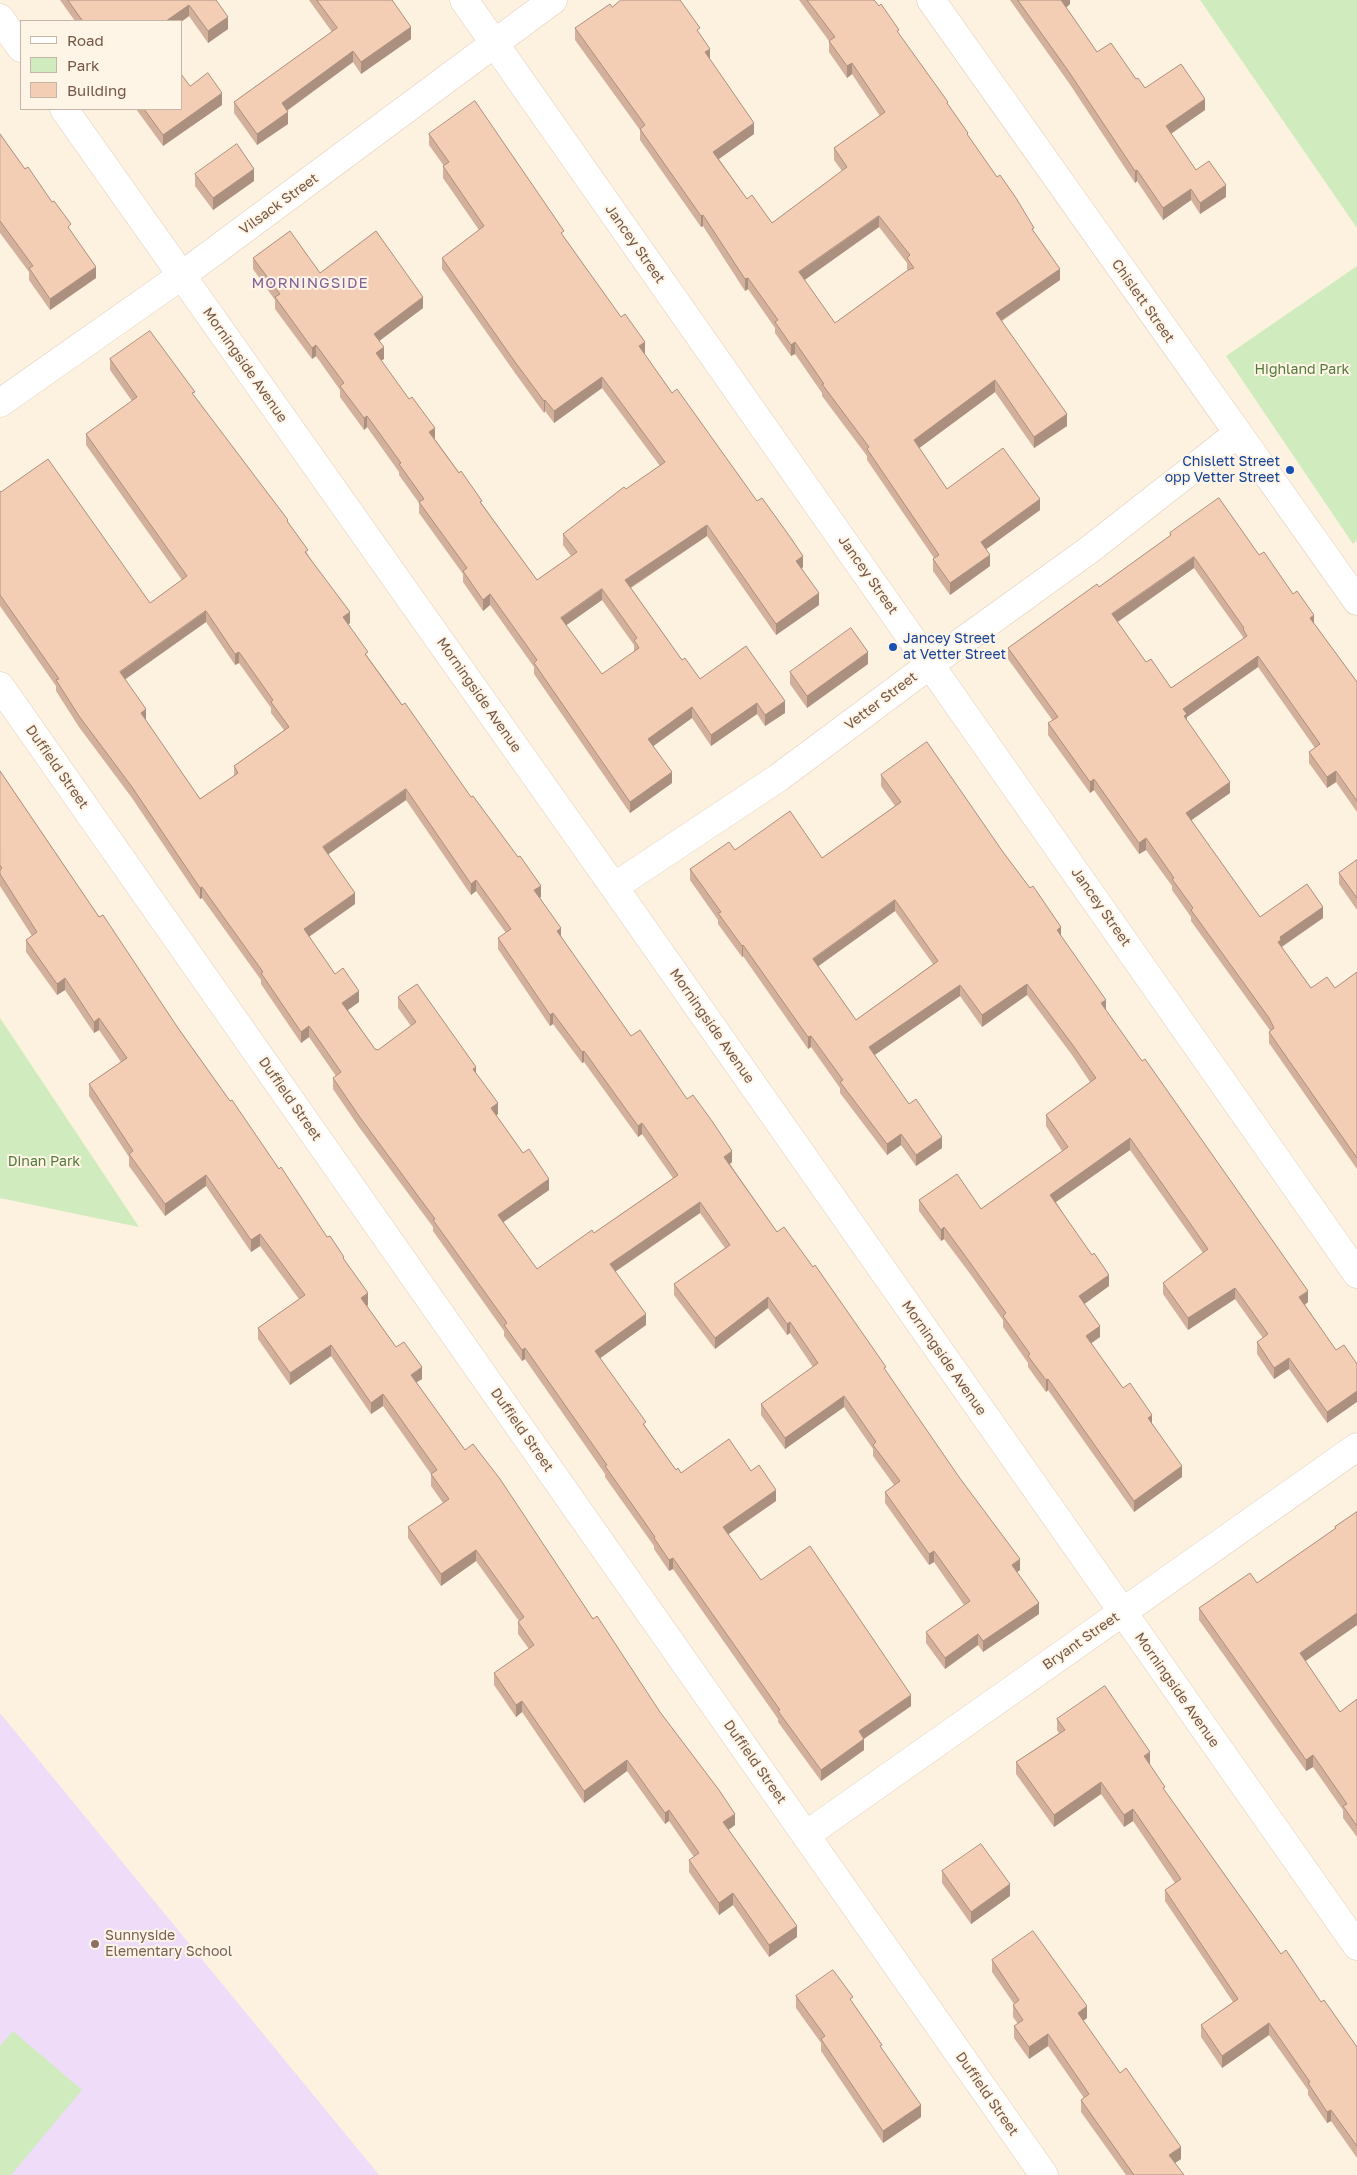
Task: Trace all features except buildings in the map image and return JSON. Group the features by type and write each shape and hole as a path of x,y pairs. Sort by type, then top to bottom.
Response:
{"street":[{"name":"Jancey Street","path":"464,0 1357,1274"},
{"name":"Vilsack Street","path":"0,403 181,276 553,0"},
{"name":"Chislett Street","path":"931,0 1357,601"},
{"path":"0,18 20,47"},
{"name":"Morningside Avenue","path":"65,110 614,887 1357,1946"},
{"name":"Vetter Street","path":"614,887 778,778 1089,550 1237,434"},
{"name":"Duffield Street","path":"0,686 1044,2175"},
{"name":"Bryant Street","path":"806,1835 1357,1447"}],"shaded area":[{"name":"Sunnyside Elementary School","path":"0,1713 379,2175 0,2175"}],"green space":[{"path":"1200,0 1357,0 1357,228"},
{"name":"Highland Park","path":"1357,266 1357,540 1353,544 1226,356"},
{"name":"Dinan Park","path":"0,1018 139,1227 0,1198"},
{"path":"13,2031 82,2090 11,2175 0,2175 0,2046"}],"place":[{"name":"Chislett Street opp Vetter Street","path":"1290,470"},
{"name":"Jancey Street at Vetter Street","path":"893,647"},
{"name":"Sunnyside Elementary School","path":"95,1944"}],"district":[{"name":"MORNINGSIDE","path":"310,283"}]}
